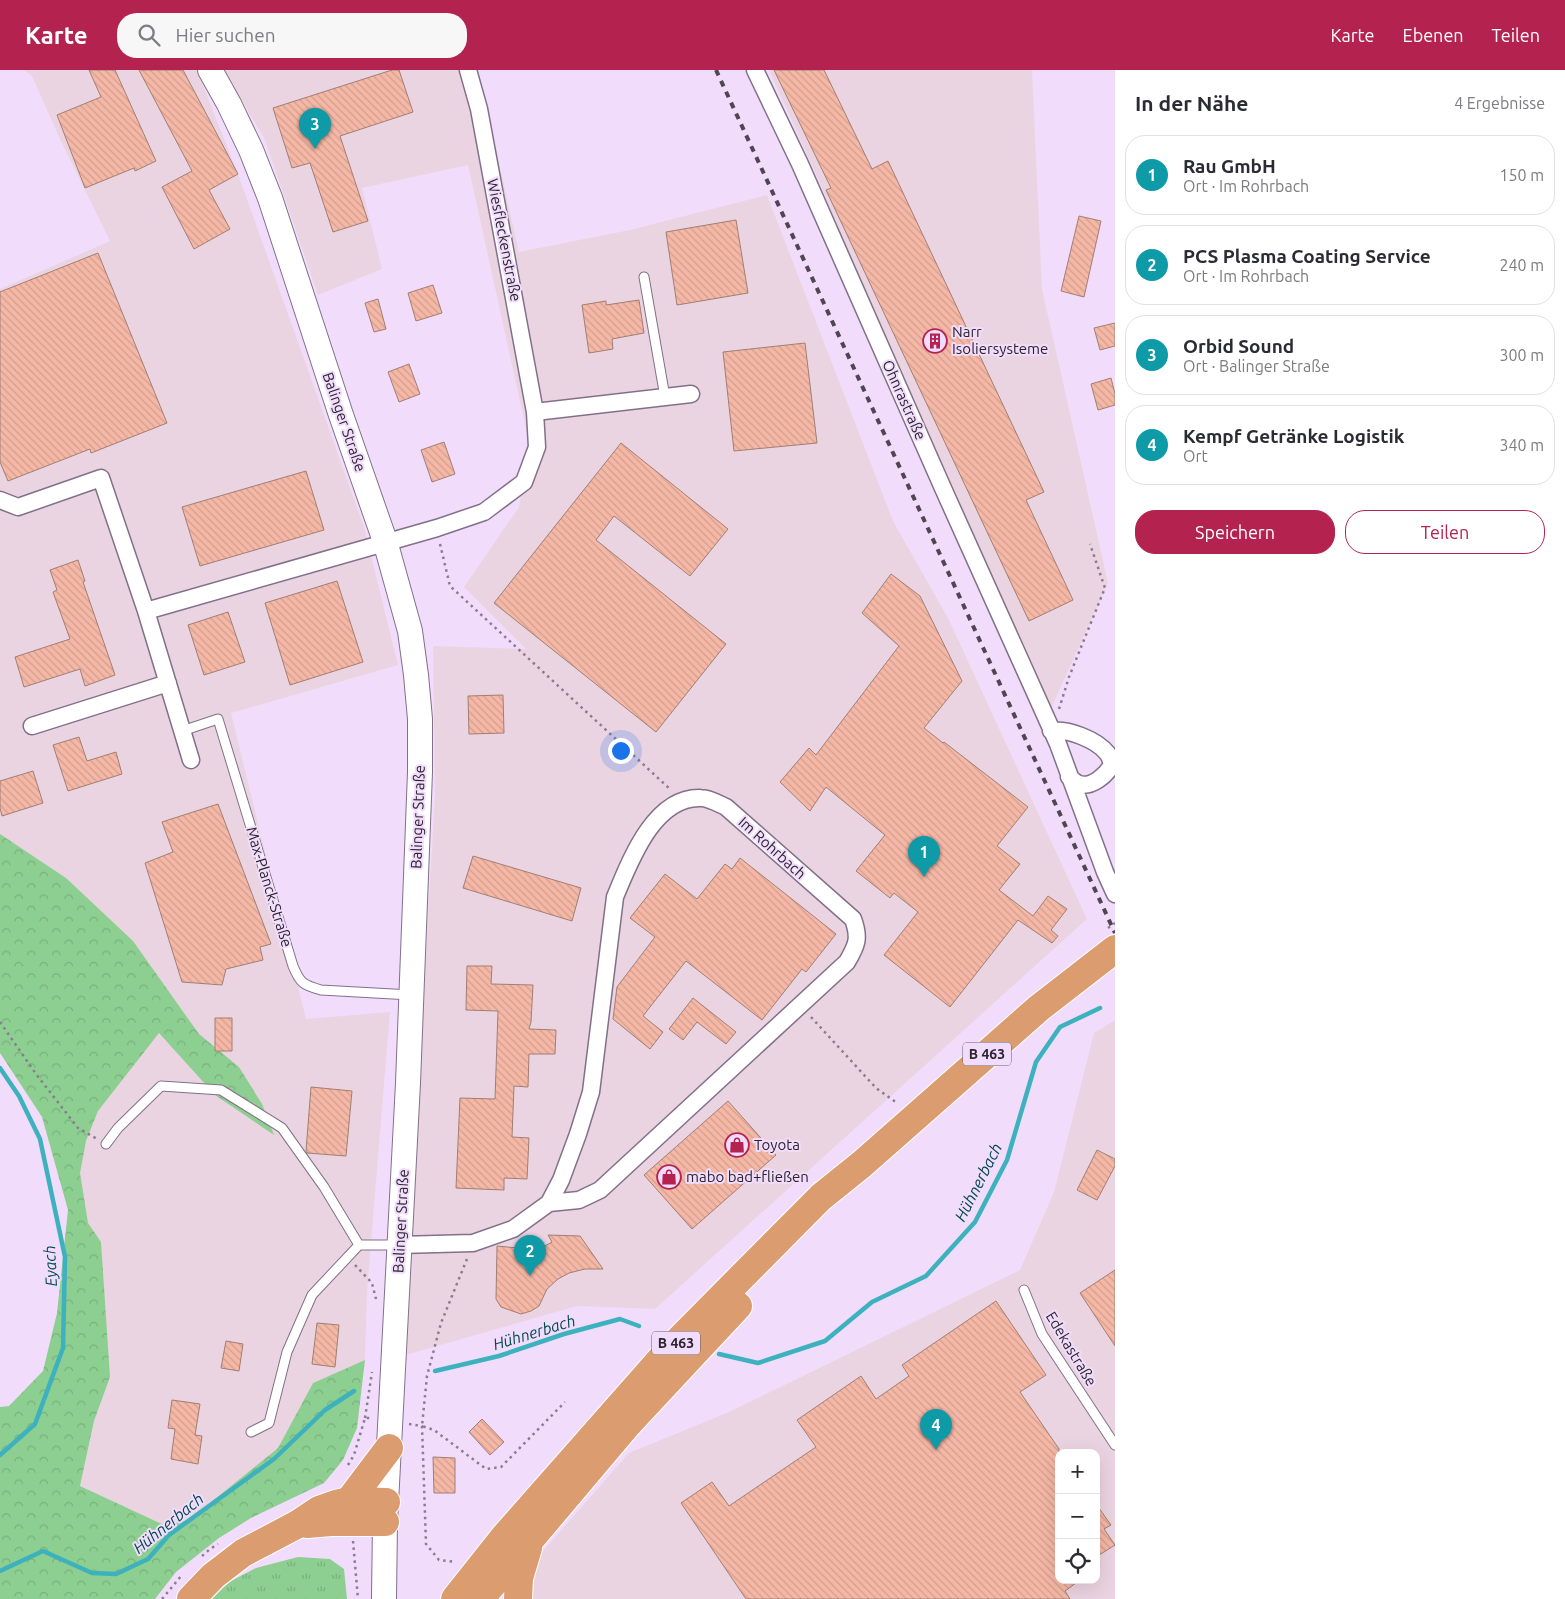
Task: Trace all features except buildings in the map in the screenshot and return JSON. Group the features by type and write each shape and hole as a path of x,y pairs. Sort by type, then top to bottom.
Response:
{"highway":[{"name":"B 463","path":"455,1599 505,1536 669,1350 821,1197 862,1164 1039,1008 1115,949"},
{"name":"B 463","path":"480,1599 627,1425 849,1189 862,1164"},
{"path":"349,1501 389,1448"},
{"path":"187,1587 213,1576 243,1553 268,1538 298,1524 319,1510 349,1501 386,1512"},
{"path":"298,1524 331,1522 386,1512"},
{"path":"518,1599 519,1578 530,1542"}],"main road":[{"name":"Balinger Straße","path":"210,70 251,150 270,198 338,407 386,541 410,630 420,719 420,772 412,995 386,1512 384,1599"}],"street":[{"name":"Wiesfleckenstraße","path":"386,541 437,528 484,512 524,482 537,447 535,412 479,109 468,70"},
{"name":"Ohnrastraße","path":"755,70 800,164 1058,744 1115,894"},
{"path":"535,412 691,394"},
{"path":"0,500 18,508 101,478 146,612 191,760"},
{"path":"146,612 386,541"},
{"path":"32,726 168,683"},
{"path":"1051,731 1070,732 1094,743 1108,754 1112,764 1108,772 1096,781 1088,784 1079,784 1069,777"},
{"name":"Im Rohrbach","path":"549,1203 579,1200 600,1190 847,962 855,948 858,933 853,919 726,807 702,798 682,800"},
{"path":"399,1245 474,1244 513,1229 549,1203 561,1180 591,1092 616,897 642,839 663,813 682,800"}],"lane":[{"path":"644,278 665,397"},
{"name":"Max-Planck-Straße","path":"182,730 218,719 299,981 309,987 321,990 412,995"},
{"path":"106,1144 118,1128 161,1086 222,1090 282,1128 324,1186 359,1245"},
{"path":"251,1432 268,1423 287,1352 312,1295 359,1245 399,1245"},
{"name":"Edekastraße","path":"1024,1290 1042,1334 1115,1445"}],"path":[{"path":"437,528 450,586 682,800"},
{"path":"1051,731 1069,677 1105,588 1090,544"},
{"path":"800,1004 876,1088 897,1103"},
{"path":"0,1022 36,1074 78,1128 106,1144"},
{"path":"462,1557 456,1562 439,1560 426,1544 422,1426 427,1376 441,1323 474,1244"},
{"path":"350,1255 359,1271 372,1283 377,1302"},
{"path":"345,1471 354,1455 364,1418 372,1371"},
{"path":"364,1418 391,1420 434,1430 486,1469 501,1467 565,1402"},
{"path":"196,1562 210,1549 224,1540"},
{"path":"162,1599 187,1587"}],"shaded area":[{"path":"24,70 197,70 238,174 364,527 398,665 231,713 306,1019 390,1012 367,1292 365,1360 313,1383 278,1448 189,1520 164,1525 80,1486 94,1421 110,1377 78,1174 85,1144 98,1111 159,1032 215,1095 273,1134 239,1067 199,1034 175,1000 66,878 0,834 0,289 110,241 59,137 32,76"},
{"path":"224,70 478,70 519,252 630,230 767,195 893,521 949,620 1087,919 655,1309 577,1306 402,1356 435,795 433,646 526,649 464,587 519,507 529,442 468,165 362,188 382,269 318,295 265,140"},
{"path":"769,70 1032,70 1042,289 1108,583 1043,726 818,179"},
{"path":"1115,1020 1115,1599 525,1599 529,1575 543,1551 629,1453 729,1412 1020,1270 1054,1192 1094,1033"}],"green space":[{"path":"0,834 66,878 133,941 199,1034 239,1067 262,1104 274,1135 215,1095 159,1033 98,1111 86,1141 80,1173 88,1223 101,1242 110,1377 94,1421 80,1486 164,1525 189,1520 278,1448 313,1383 365,1360 357,1428 343,1460 324,1483 251,1518 219,1538 176,1572 155,1599 0,1599 0,1407 9,1406 43,1371 57,1313 68,1210 42,1117 0,1053"},
{"path":"298,1557 330,1559 344,1569 347,1599 212,1599 229,1582 256,1568"}],"waterway":[{"name":"Hühnerbach","path":"719,1354 758,1363 825,1341 872,1302 926,1276 975,1222 1007,1160 1036,1062 1060,1027 1100,1008"},
{"name":"Eyach","path":"0,1068 19,1096 40,1139 65,1257 63,1348 35,1424 0,1455"},
{"name":"Hühnerbach","path":"435,1371 499,1356 564,1334 620,1319 639,1326"},
{"name":"Hühnerbach","path":"0,1571 43,1551 92,1573 116,1574 148,1559 169,1535 274,1459 325,1410 354,1391"}],"railway":[{"path":"716,70 1115,933"}],"place":[{"name":"Orbid Sound","path":"315,149"},
{"name":"Narr Isoliersysteme","path":"935,341"},
{"name":"Rau GmbH","path":"924,877"},
{"name":"Toyota","path":"737,1145"},
{"name":"mabo bad+fließen","path":"669,1177"},
{"name":"PCS Plasma Coating Service","path":"530,1276"},
{"name":"Kempf Getränke Logistik","path":"936,1450"}]}
